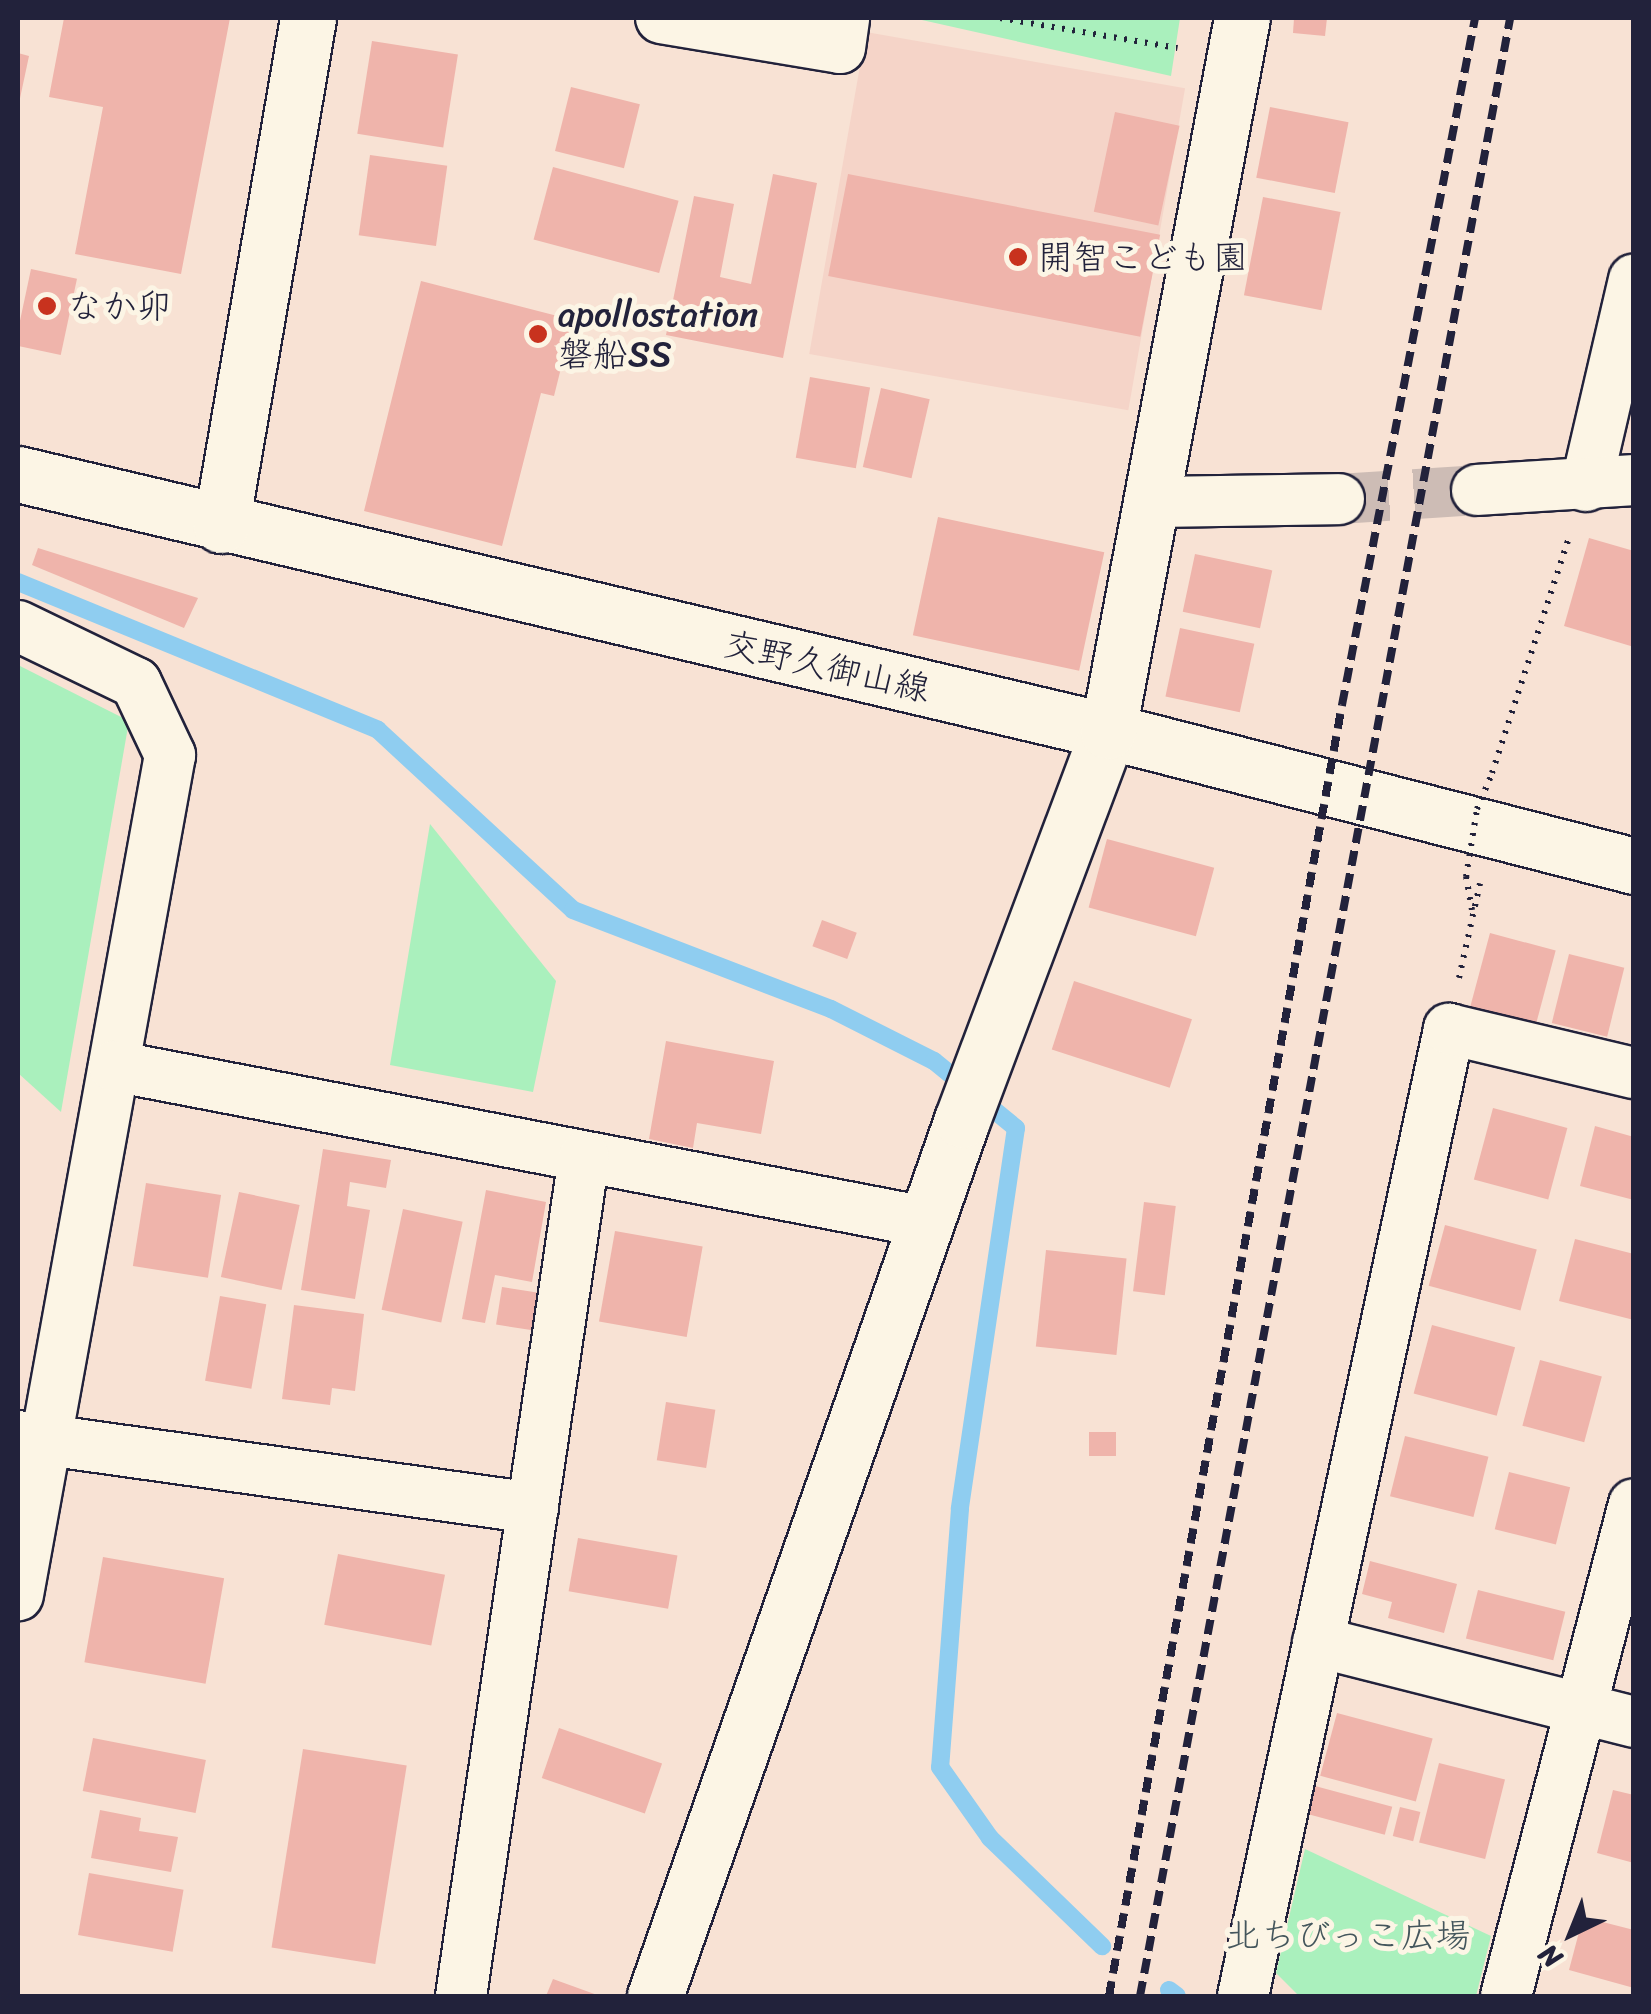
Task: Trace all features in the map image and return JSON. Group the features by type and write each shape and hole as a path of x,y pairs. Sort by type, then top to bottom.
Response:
{"street":[{"path":"221,526 308,18"},
{"path":"661,18 840,48 844,18"},
{"path":"655,1996 962,1120 1108,731 1242,18"},
{"path":"1477,490 1610,483 1634,279"},
{"name":"交野久御山線","path":"18,474 221,526 1108,731 1634,866"},
{"path":"1150,502 1339,500"},
{"path":"18,626 136,683 170,755 114,1066 31,1438 18,1594"},
{"path":"1252,1990 1318,1642 1449,1028 1634,1074"},
{"path":"114,1066 926,1222"},
{"path":"461,1996 584,1156"},
{"path":"31,1438 532,1508"},
{"path":"1506,1996 1634,1504"},
{"path":"1318,1642 1634,1722"}],"path":[{"path":"1000,18 1176,52 1179,35"},
{"path":"1472,910 1466,877 1477,809 1610,483"},
{"path":"1449,1028 1472,910 1494,833 1491,776"}],"shaded area":[{"path":"866,32 1185,88 1128,410 809,354"}],"green space":[{"path":"913,18 1180,18 1171,76"},
{"path":"18,665 129,721 61,1112 18,1073"},
{"path":"430,824 556,981 533,1092 390,1065"},
{"name":"北ちびっこ広場","path":"1305,1849 1491,1936 1476,1996 1299,1996 1276,1973"}],"building":[{"path":"64,18 230,18 181,274 75,254 103,107 49,97"},
{"path":"1294,18 1327,18 1325,36 1293,33"},
{"path":"372,41 458,55 443,147 357,134"},
{"path":"18,53 29,56 19,103 18,103"},
{"path":"571,87 640,104 624,168 555,151"},
{"path":"1270,107 1349,122 1335,193 1256,178"},
{"path":"1115,112 1180,126 1158,225 1094,212"},
{"path":"370,155 447,166 436,246 359,235"},
{"path":"553,167 679,201 659,273 534,239"},
{"path":"773,174 817,183 783,358 666,335 694,196 734,204 720,277 751,284"},
{"path":"848,174 1160,235 1140,337 828,276"},
{"path":"1263,197 1341,212 1321,310 1244,295"},
{"name":"なか卯","path":"31,269 77,279 61,355 18,346"},
{"path":"421,281 573,320 554,396 541,393 502,546 364,511"},
{"path":"810,377 870,388 856,468 796,458"},
{"path":"881,388 930,399 911,478 863,467"},
{"path":"938,517 1104,552 1079,671 913,635"},
{"path":"1589,538 1634,551 1634,647 1564,626"},
{"path":"38,548 198,598 184,628 32,565"},
{"path":"1195,554 1272,570 1260,628 1183,612"},
{"path":"1180,628 1254,644 1240,712 1165,696"},
{"path":"1107,839 1214,868 1196,936 1089,908"},
{"path":"822,920 857,933 847,959 812,946"},
{"path":"1490,933 1556,951 1532,1038 1467,1020"},
{"path":"1569,954 1624,968 1607,1037 1552,1023"},
{"path":"1074,981 1192,1019 1170,1088 1052,1049"},
{"path":"666,1041 774,1061 761,1134 697,1123 693,1148 649,1139"},
{"path":"1493,1108 1567,1128 1548,1199 1474,1179"},
{"path":"1595,1126 1634,1137 1634,1200 1580,1186"},
{"path":"323,1149 391,1160 386,1188 350,1182 347,1206 370,1210 355,1299 301,1290"},
{"path":"146,1183 221,1195 208,1278 133,1266"},
{"path":"486,1190 546,1202 532,1282 495,1275 485,1323 462,1319"},
{"path":"239,1192 300,1205 282,1290 221,1277"},
{"path":"1144,1202 1176,1206 1165,1295 1133,1291"},
{"path":"403,1209 463,1222 441,1322 382,1310"},
{"path":"1445,1225 1537,1250 1520,1310 1429,1286"},
{"path":"615,1231 703,1246 687,1337 599,1322"},
{"path":"1575,1239 1634,1254 1634,1320 1559,1301"},
{"path":"1046,1250 1127,1258 1116,1355 1036,1346"},
{"path":"502,1287 539,1293 533,1330 496,1325"},
{"path":"220,1296 266,1304 251,1389 205,1381"},
{"path":"294,1305 364,1314 355,1391 332,1388 330,1405 282,1399"},
{"path":"1432,1325 1515,1347 1497,1416 1414,1394"},
{"path":"1540,1360 1602,1377 1584,1442 1522,1426"},
{"path":"666,1402 715,1410 706,1468 657,1460"},
{"path":"1089,1432 1116,1432 1116,1456 1089,1456"},
{"path":"1405,1436 1488,1457 1473,1517 1390,1496"},
{"path":"1509,1472 1570,1487 1556,1544 1495,1529"},
{"path":"578,1538 677,1556 668,1609 569,1591"},
{"path":"338,1554 445,1575 431,1645 324,1625"},
{"path":"103,1557 224,1578 206,1684 84,1662"},
{"path":"1370,1561 1457,1584 1444,1633 1388,1618 1392,1602 1362,1594"},
{"path":"1478,1590 1565,1612 1553,1660 1466,1639"},
{"path":"1337,1713 1433,1739 1416,1801 1320,1776"},
{"path":"559,1728 662,1763 645,1814 542,1778"},
{"path":"93,1738 206,1760 196,1813 83,1791"},
{"path":"303,1749 407,1765 375,1964 272,1948"},
{"path":"1439,1763 1505,1779 1485,1859 1419,1843"},
{"path":"1315,1786 1392,1807 1385,1835 1307,1814"},
{"path":"1613,1790 1634,1795 1634,1863 1597,1853"},
{"path":"1400,1807 1420,1812 1413,1841 1393,1836"},
{"path":"100,1810 141,1818 139,1831 178,1837 171,1872 91,1858"},
{"path":"89,1873 184,1890 173,1952 78,1935"},
{"path":"1583,1917 1634,1930 1634,1988 1569,1970"},
{"path":"553,1979 600,1996 546,1996"}],"waterway":[{"path":"18,582 378,730 573,910 831,1009 934,1061 1016,1128 960,1509 940,1767 990,1838 1102,1946"},
{"path":"1169,1990 1177,1996"}],"tunnel":[{"path":"1339,499 1477,490"}],"railway":[{"path":"1109,1996 1342,705 1475,18"},
{"path":"1140,1996 1510,18"}],"place":[{"name":"開智こども園","path":"1018,257"},
{"name":"なか卯","path":"47,306"},
{"name":"apollostation 磐船SS","path":"538,334"}]}
